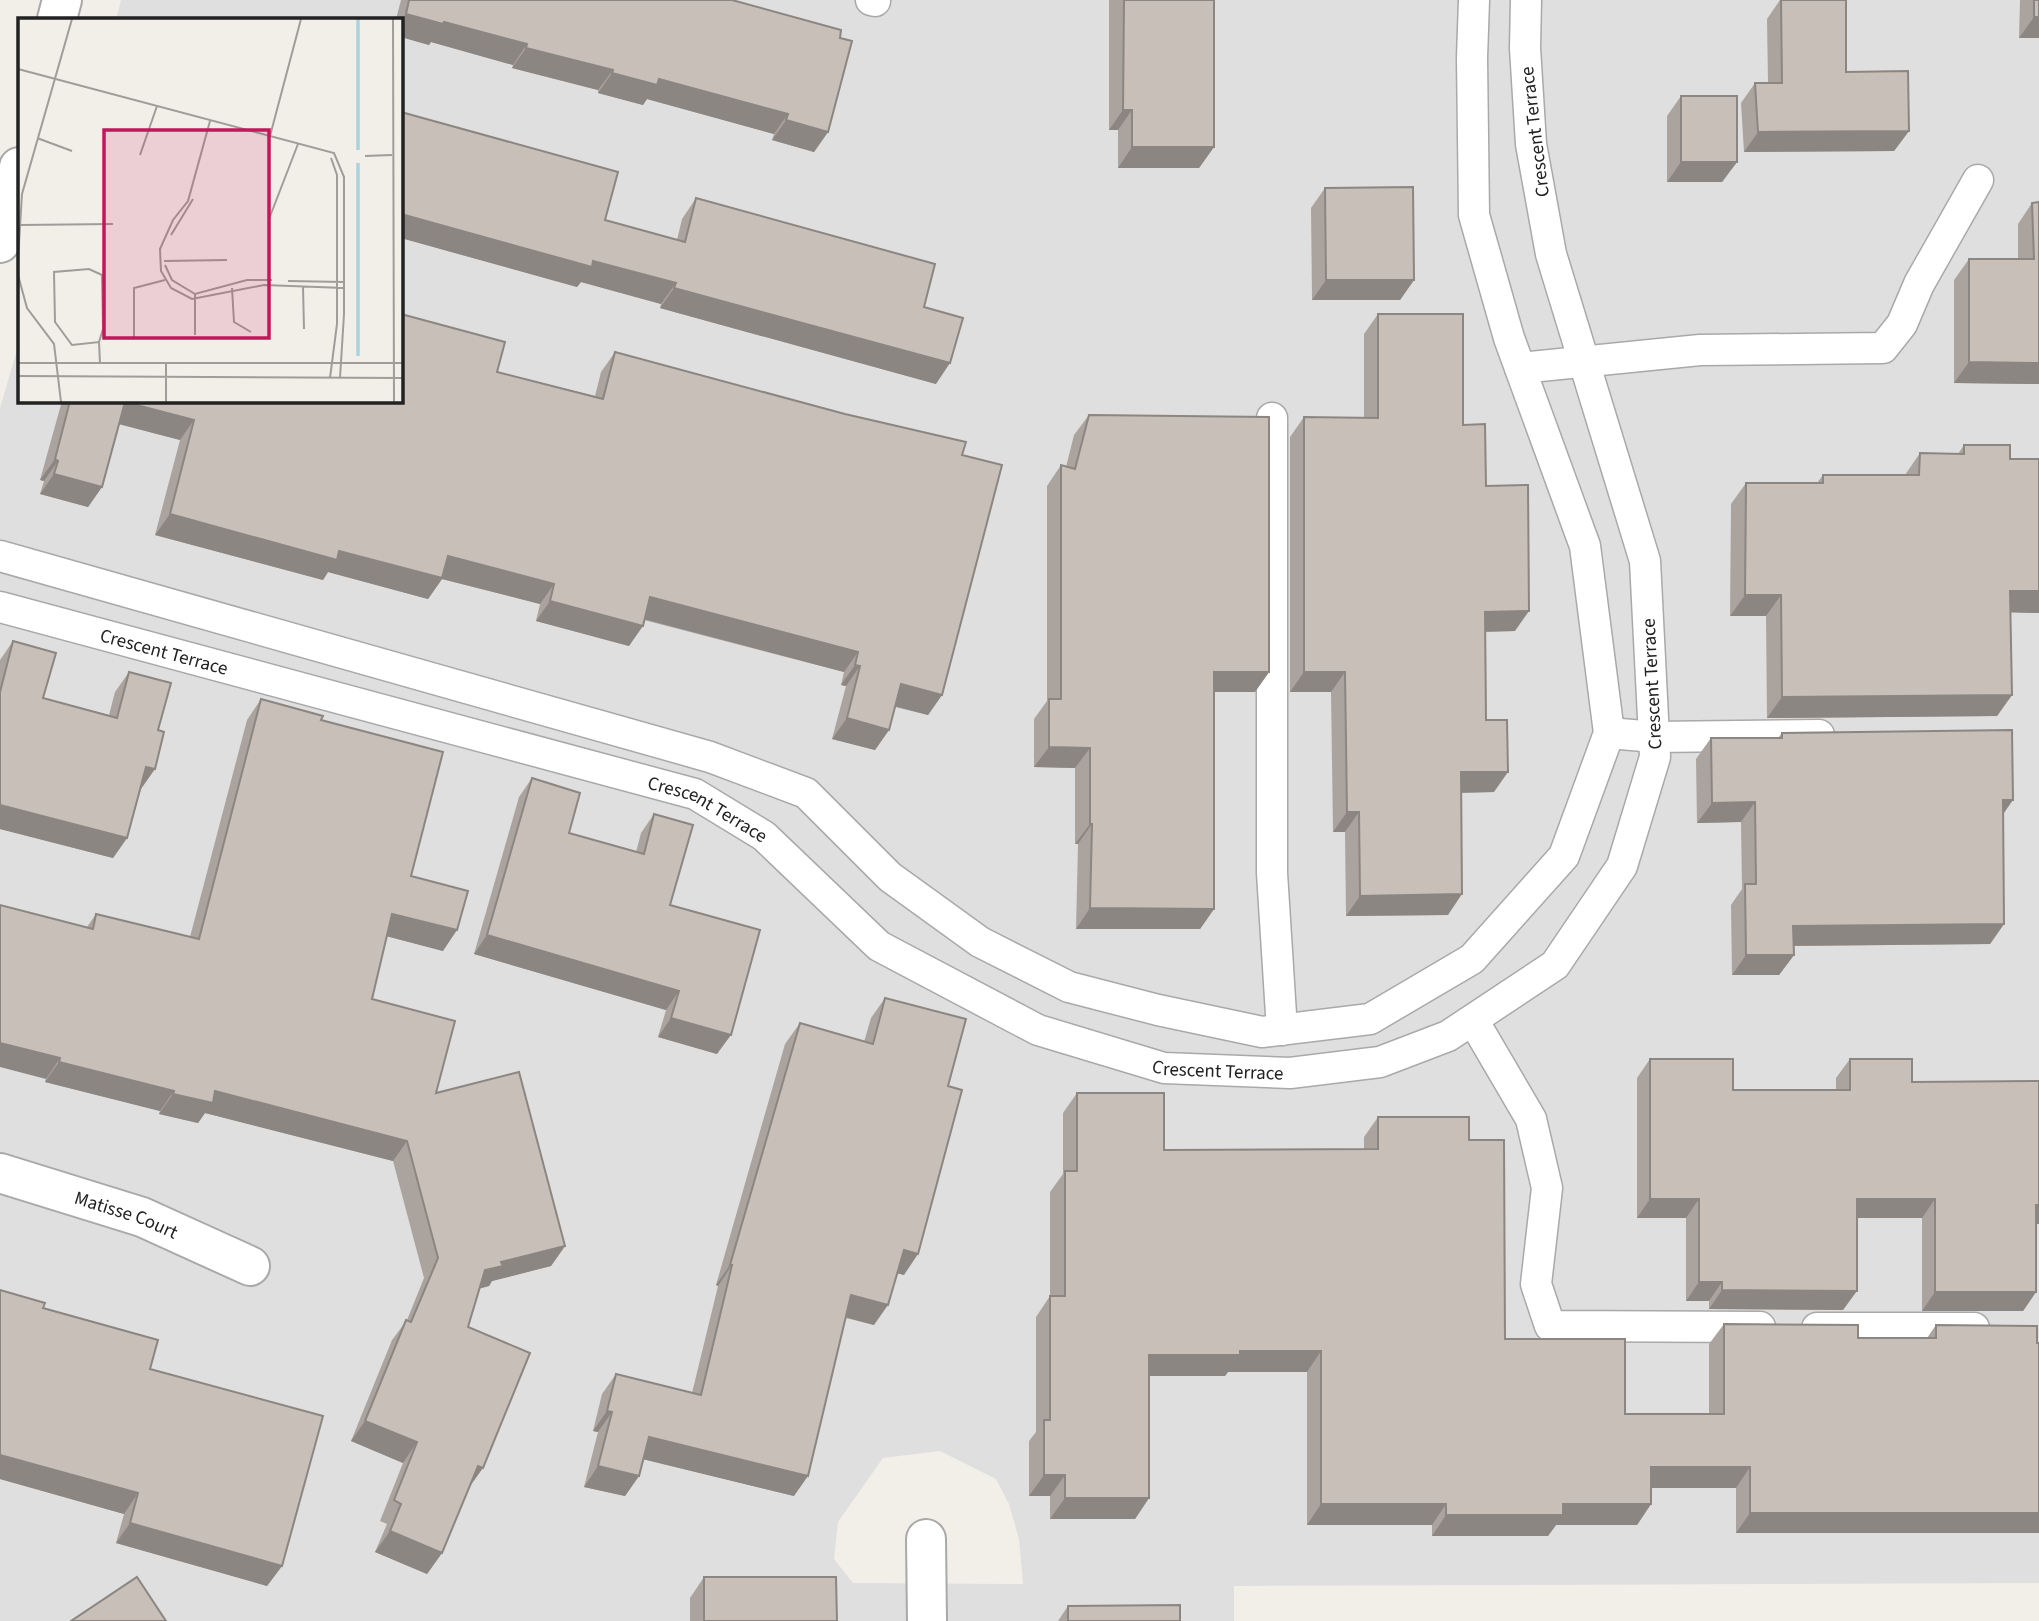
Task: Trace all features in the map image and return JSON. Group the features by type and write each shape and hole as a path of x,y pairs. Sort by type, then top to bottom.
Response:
{"street":[{"path":"57,18 62,0"},
{"path":"0,243 18,171"},
{"name":"Matisse Court","path":"0,1173 142,1217 250,1266"},
{"path":"926,1539 927,1621"}],"lane":[{"name":"Crescent Terrace","path":"0,556 710,757 806,793 890,877 980,942 1069,987 1157,1010 1262,1032 1370,1019 1472,959 1564,856 1609,733 1585,546 1509,338 1474,215 1474,0"},
{"name":"Crescent Terrace","path":"0,607 695,794 764,836 879,946 1038,1030 1164,1068 1290,1073 1380,1062 1448,1036 1555,965 1622,866 1655,757 1645,561 1549,240 1531,144 1525,48 1527,0"},
{"path":"1520,368 1700,351 1883,348 1902,324 1919,284 1978,180"},
{"path":"1272,418 1272,873 1282,1030"},
{"path":"1609,733 1655,737 1850,734"},
{"path":"1473,1020 1531,1119 1547,1188 1536,1284 1550,1326 2006,1329"}],"shaded area":[{"path":"121,0 2039,0 2039,1583 1234,1586 1234,1621 0,1621 0,408 18,346 18,402 402,402 402,18 116,18","holes":["940,1451 996,1479 1009,1504 1019,1539 1023,1584 853,1583 834,1559 838,1522 883,1458"]}],"building":[{"path":"409,0 732,0 841,30 840,38 852,41 828,132 786,120 788,114 659,79 657,85 612,73 613,70 526,48 527,44 406,14"},
{"path":"1124,0 1214,0 1214,147 1132,147 1132,110 1123,110"},
{"path":"1781,0 1846,0 1846,72 1908,71 1909,131 1758,132 1755,83 1782,83"},
{"path":"2034,0 2039,0 2039,17 2034,17"},
{"path":"1681,96 1737,96 1737,162 1681,162"},
{"path":"402,112 618,172 605,220 685,242 696,198 935,264 924,307 963,318 950,363 674,288 676,283 593,261 592,267 402,214"},
{"path":"1413,187 1414,280 1326,280 1325,188"},
{"path":"2039,202 2039,363 1969,362 1969,259 2034,259 2032,203"},
{"path":"402,314 505,342 497,372 603,399 615,352 845,414 966,442 962,455 1002,465 942,695 901,684 889,730 847,718 860,666 855,665 858,652 650,597 643,626 550,601 554,584 448,556 442,578 339,551 337,560 170,514 194,420 125,402 402,402"},
{"path":"1378,314 1463,314 1463,425 1485,424 1486,486 1528,485 1529,611 1485,612 1486,720 1507,720 1508,772 1461,772 1462,894 1360,896 1359,812 1347,812 1345,672 1304,672 1304,417 1378,418"},
{"path":"70,402 125,402 102,487 54,474 58,461 55,459"},
{"path":"1089,415 1269,417 1269,672 1214,672 1214,909 1090,908 1090,748 1049,747 1049,699 1061,699 1061,465 1075,469"},
{"path":"1964,445 2010,445 2010,459 2039,459 2039,591 2010,591 2012,695 1782,697 1781,595 1745,595 1746,483 1823,483 1823,475 1919,475 1920,453 1964,454"},
{"path":"13,641 56,653 43,698 117,718 129,672 171,683 158,730 164,732 155,769 146,767 127,838 0,805 0,692"},
{"path":"261,699 323,716 321,720 443,752 411,876 468,891 457,930 392,914 372,999 455,1021 436,1093 519,1072 565,1246 501,1262 503,1266 485,1270 468,1327 530,1353 483,1468 478,1466 442,1553 390,1531 401,1504 394,1500 417,1442 365,1421 406,1320 411,1322 438,1258 407,1141 215,1091 213,1103 173,1094 174,1091 59,1062 60,1058 0,1043 0,905 93,929 96,914 199,939"},
{"path":"2012,730 2013,800 2003,800 2004,924 1793,926 1794,955 1746,955 1745,884 1756,884 1755,802 1712,803 1711,738 1782,738 1782,733"},
{"path":"532,778 580,793 569,833 644,854 654,814 693,825 670,905 760,930 731,1035 671,1018 679,991 487,935"},
{"path":"885,998 966,1019 948,1086 962,1090 918,1254 904,1250 888,1305 851,1295 808,1476 649,1437 639,1476 598,1466 612,1412 607,1411 616,1374 701,1395 730,1265 800,1023 873,1044"},
{"path":"1650,1059 1733,1059 1733,1090 1850,1090 1850,1059 1912,1059 1912,1082 2039,1081 2036,1292 1935,1292 1935,1199 1857,1199 1857,1291 1722,1290 1722,1282 1699,1282 1699,1199 1650,1199"},
{"path":"1077,1093 1164,1093 1164,1150 1378,1149 1378,1117 1469,1117 1469,1140 1504,1140 1505,1339 1625,1339 1625,1414 1724,1414 1724,1324 1858,1325 1858,1338 1936,1338 1936,1325 2037,1326 2039,1513 1750,1513 1750,1467 1651,1467 1651,1504 1563,1504 1563,1515 1446,1515 1446,1504 1321,1504 1321,1351 1240,1351 1240,1355 1149,1355 1149,1498 1065,1498 1065,1475 1044,1475 1044,1420 1050,1420 1050,1296 1065,1296 1065,1171 1077,1171"},
{"path":"0,1290 45,1303 43,1308 158,1340 150,1369 323,1416 282,1566 130,1523 138,1493 0,1455"},
{"path":"137,1577 166,1621 71,1621"},
{"path":"704,1577 836,1577 837,1621 704,1621"},
{"path":"1180,1605 1180,1621 1068,1621 1068,1606"}]}
